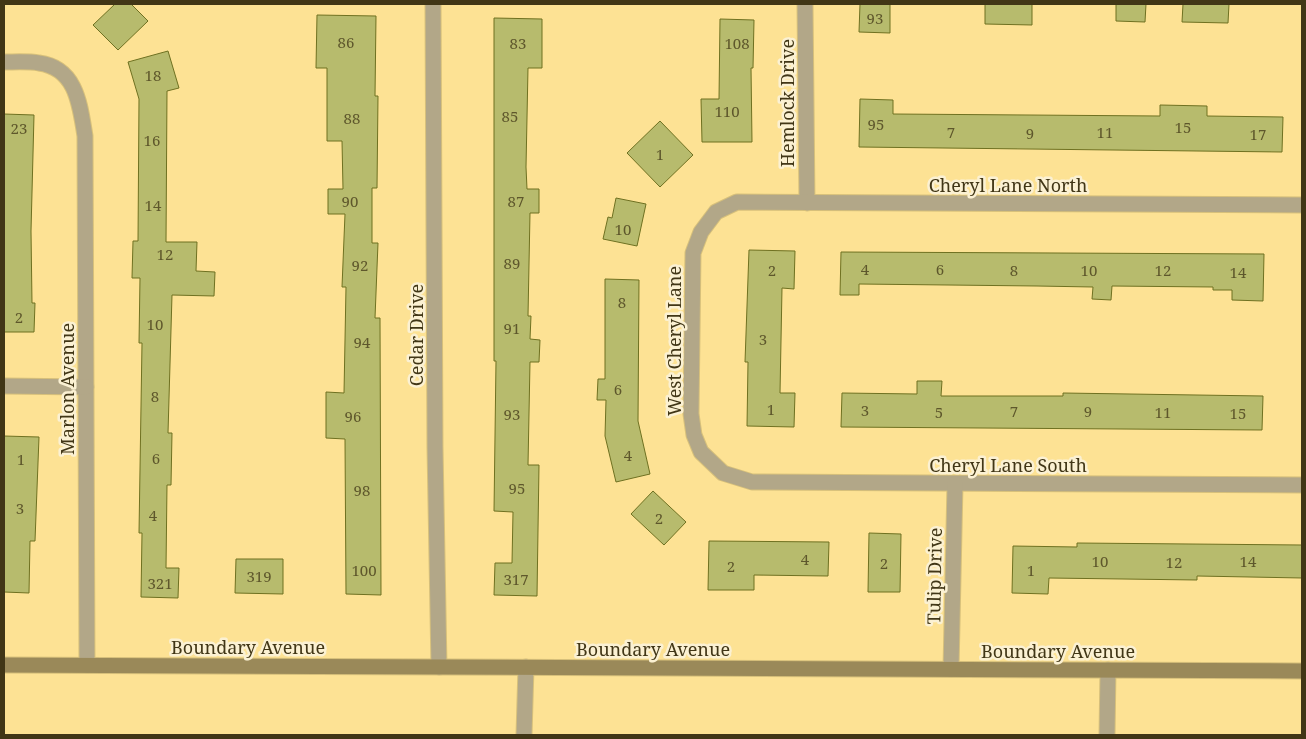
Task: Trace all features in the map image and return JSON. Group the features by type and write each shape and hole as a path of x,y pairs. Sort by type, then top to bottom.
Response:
{"main road":[{"name":"Boundary Avenue","path":"4,665 1302,671"}],"street":[{"name":"Cedar Drive","path":"433,4 435,448 440,667"},
{"name":"Hemlock Drive","path":"805,4 806,203"},
{"name":"Marlon Avenue","path":"4,62 40,62 62,72 74,86 85,136 87,665"},
{"name":"Cheryl Lane North","path":"716,212 737,202 1302,205"},
{"name":"West Cheryl Lane","path":"716,212 701,232 693,253 691,351 694,435 701,452 718,468"},
{"path":"4,386 86,387"},
{"name":"Cheryl Lane South","path":"718,468 723,473 752,482 1302,484"},
{"name":"Tulip Drive","path":"951,669 955,484"},
{"path":"524,735 526,667"},
{"path":"1107,735 1108,670"}],"building":[{"path":"115,4 131,4 148,21 118,50 93,25"},
{"path":"860,4 890,4 890,33 859,32"},
{"path":"985,4 1032,4 1032,25 985,24"},
{"path":"1116,4 1146,4 1145,22 1116,21"},
{"path":"1183,4 1229,4 1228,23 1182,22"},
{"path":"317,15 376,16 375,96 378,96 377,188 372,188 372,243 378,243 375,318 380,318 381,595 346,594 345,439 326,438 326,392 344,393 346,287 342,287 345,214 328,214 328,189 343,189 342,141 327,141 327,68 316,68"},
{"path":"494,18 542,19 542,68 528,68 526,167 527,189 539,189 539,213 530,213 528,316 531,316 530,339 540,340 539,362 530,362 528,465 539,465 537,596 494,595 495,563 512,563 513,512 494,511 496,361 494,361"},
{"path":"720,19 754,20 753,68 751,68 752,142 702,142 701,99 719,99"},
{"path":"168,51 179,88 167,91 166,242 197,242 196,271 215,272 214,296 172,295 168,433 172,433 171,485 167,485 166,568 179,568 178,598 141,597 142,533 139,533 142,343 139,343 140,278 132,278 133,241 138,241 139,99 128,62"},
{"path":"860,99 893,100 893,114 1160,116 1160,105 1207,106 1207,116 1283,117 1282,152 859,147"},
{"path":"4,114 34,115 31,231 32,303 35,303 34,332 4,332"},
{"path":"660,121 693,155 660,187 627,153"},
{"path":"616,198 646,204 637,246 603,239 608,217 612,218"},
{"path":"749,250 795,251 794,289 782,288 780,393 795,393 794,427 747,426 748,362 745,362"},
{"path":"841,252 1264,254 1263,301 1232,300 1232,290 1213,290 1213,287 1112,286 1111,300 1092,299 1093,287 859,284 859,295 840,295"},
{"path":"605,279 639,280 638,421 650,474 616,482 605,436 606,400 597,400 598,379 605,379"},
{"path":"917,381 942,381 941,396 1063,396 1063,393 1263,396 1262,430 841,427 842,393 917,394"},
{"path":"4,436 39,437 35,541 30,541 29,593 4,592"},
{"path":"653,491 686,522 664,545 631,514"},
{"path":"869,533 901,534 900,592 868,592"},
{"path":"709,541 829,542 828,576 754,575 754,590 708,590"},
{"path":"1077,543 1302,545 1302,578 1197,576 1197,580 1049,578 1048,594 1012,593 1013,546 1077,547"},
{"path":"236,559 283,559 283,594 235,593"}]}
